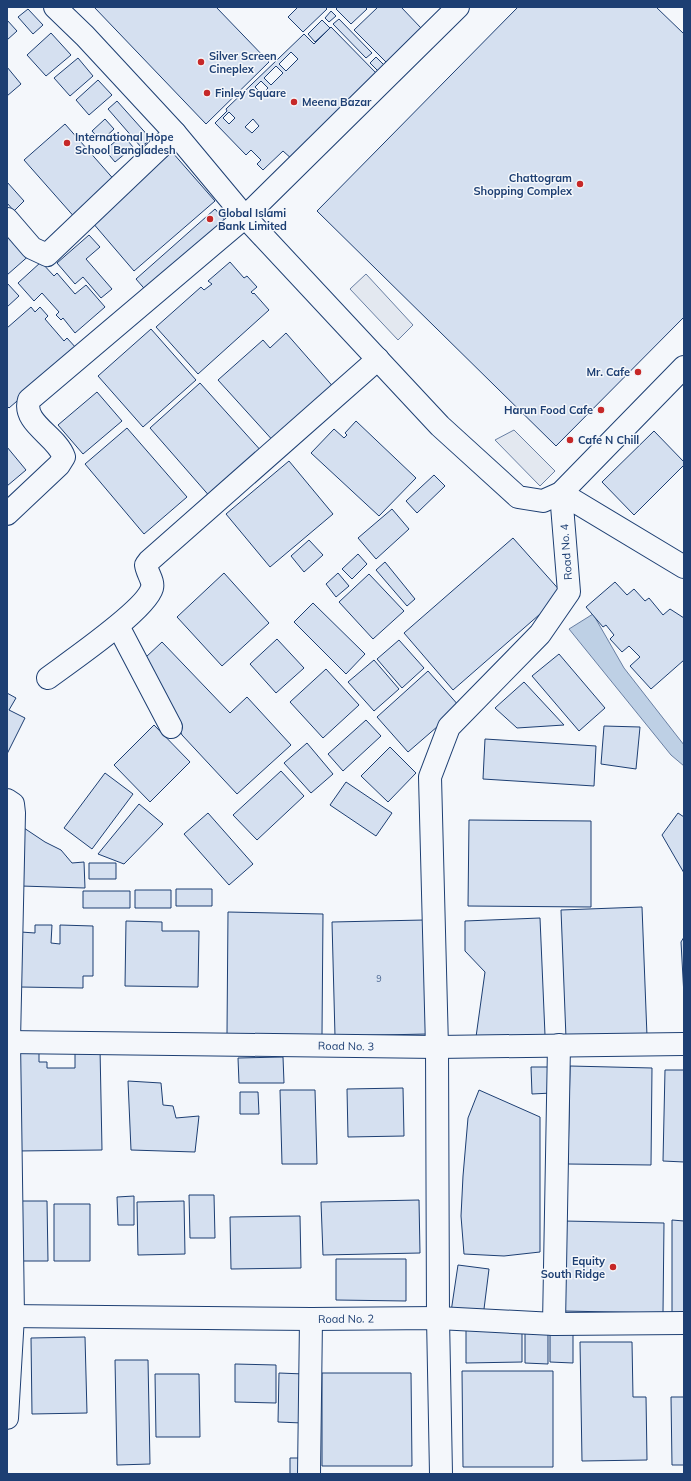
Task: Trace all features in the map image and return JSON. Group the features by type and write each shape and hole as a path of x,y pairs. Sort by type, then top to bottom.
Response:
{"street":[{"path":"55,7 85,36 175,133 245,218 440,426 518,497 544,501 561,493 684,367"},
{"path":"7,514 59,465 64,457 62,450 30,416 26,407 29,400 245,218 458,7"},
{"path":"7,219 32,248 47,255 175,133"},
{"path":"48,678 118,626 152,590 152,584 146,565 149,561 378,359"},
{"path":"561,493 684,567"},
{"name":"Road No. 4","path":"437,1047 430,777 449,727 540,634 569,592 561,493"},
{"path":"118,626 171,728"},
{"path":"7,800 13,804 14,813 8,1042 10,1316 7,1418"},
{"name":"Road No. 3","path":"8,1042 437,1047 684,1044"},
{"path":"554,1324 559,1045"},
{"path":"437,1047 438,1318 442,1474"},
{"name":"Road No. 2","path":"10,1316 311,1319 438,1318 554,1324 684,1323"},
{"path":"309,1474 311,1319"}],"shaded area":[{"path":"366,274 413,325 398,340 350,289"},
{"path":"514,430 555,471 540,486 495,440"}],"water":[{"path":"593,614 624,668 684,745 684,766 671,755 569,629"}],"building":[{"name":"Finley Square","path":"94,7 216,7 269,62 206,124"},
{"path":"298,7 325,7 327,9 303,32 288,17"},
{"path":"338,7 365,7 367,9 351,24 336,9"},
{"path":"378,7 401,7 421,28 386,62 354,30"},
{"path":"518,7 656,7 684,34 684,317 556,446 317,211"},
{"path":"28,9 43,25 33,34 18,17"},
{"path":"331,11 336,16 329,22 325,18"},
{"path":"339,19 372,53 366,58 333,24"},
{"path":"7,20 17,31 7,40"},
{"path":"322,20 330,28 315,42 308,34"},
{"name":"Meena Bazar","path":"331,27 379,76 293,160 283,151 263,170 257,164 261,160 251,150 246,155 215,123 227,111 226,109 304,34 314,44","holes":["291,52 298,59 286,71 279,64","276,66 283,73 271,85 264,78","261,81 268,88 262,94 255,87","229,112 235,118 229,124 223,118","253,119 259,126 252,133 245,127"]},
{"path":"51,33 71,55 46,76 27,55"},
{"path":"376,57 387,68 381,74 370,63"},
{"path":"78,58 93,76 70,96 54,78"},
{"path":"7,67 21,84 7,96"},
{"path":"98,80 112,95 89,115 76,100"},
{"path":"117,101 151,139 141,147 108,109"},
{"path":"105,119 114,129 101,141 92,131"},
{"path":"65,124 117,183 77,220 24,160"},
{"path":"123,135 133,147 115,162 105,150"},
{"path":"172,152 215,201 134,271 92,222"},
{"path":"7,182 24,201 14,211 7,203"},
{"path":"215,209 229,225 149,294 136,279"},
{"path":"7,224 32,253 7,275"},
{"path":"89,235 100,247 86,259 112,289 101,298 83,277 75,284 57,263"},
{"path":"41,262 54,276 57,273 75,294 86,285 105,307 75,333 63,318 61,320 56,315 59,312 42,293 34,301 18,283"},
{"path":"230,262 244,278 247,276 257,287 251,292 253,294 254,293 269,310 198,374 156,327 201,287 204,290 212,284 208,281"},
{"path":"7,283 19,296 7,307"},
{"path":"31,307 35,312 40,307 48,316 45,319 64,341 67,338 77,349 9,408 7,406 7,328"},
{"path":"151,329 196,380 143,427 98,376"},
{"path":"286,333 336,390 276,444 218,380 263,340 270,348"},
{"path":"200,383 263,453 212,499 150,428"},
{"path":"97,392 122,421 83,454 58,425"},
{"path":"356,421 416,478 379,516 311,453 334,429 344,438 347,435 345,433"},
{"path":"127,428 187,497 144,534 85,464"},
{"path":"654,431 684,462 684,465 634,515 602,482"},
{"path":"7,447 26,470 7,486"},
{"path":"289,461 333,514 270,567 226,514"},
{"path":"434,475 445,486 417,513 406,501"},
{"path":"392,509 409,529 376,559 358,538"},
{"path":"513,538 563,594 453,690 404,633"},
{"path":"309,540 323,555 304,572 291,556"},
{"path":"358,554 367,564 352,579 342,569"},
{"path":"385,562 415,599 407,606 376,570"},
{"path":"224,573 269,623 222,666 177,617"},
{"path":"338,573 349,586 336,597 326,584"},
{"path":"369,574 404,611 373,639 339,602"},
{"path":"615,582 627,595 634,589 645,601 649,598 663,615 670,609 684,618 684,660 651,689 630,666 640,657 629,646 622,652 610,639 614,635 606,625 603,627 586,607"},
{"path":"313,603 365,654 346,674 294,622"},
{"path":"277,639 304,668 276,693 250,664"},
{"path":"399,640 424,668 402,688 377,659"},
{"path":"162,642 230,713 247,697 291,745 237,794 182,735 145,658"},
{"path":"559,654 605,708 579,731 532,676"},
{"path":"374,660 399,689 374,711 348,682"},
{"path":"326,669 359,705 323,738 290,702"},
{"path":"428,671 460,707 408,752 377,717"},
{"path":"524,682 564,725 517,728 495,708"},
{"path":"7,693 16,698 9,710 25,718 7,754"},
{"path":"366,720 381,736 343,771 328,754"},
{"path":"154,725 190,762 150,802 114,765"},
{"path":"604,726 640,727 636,769 601,764"},
{"path":"485,739 596,746 594,786 483,779"},
{"path":"307,743 333,774 311,793 284,763"},
{"path":"390,747 416,773 388,802 361,776"},
{"path":"281,771 304,796 257,840 233,815"},
{"path":"105,773 133,794 92,849 64,828"},
{"path":"346,782 392,813 376,836 330,805"},
{"path":"139,804 163,824 124,864 98,854"},
{"path":"208,813 253,864 229,885 184,834"},
{"path":"678,813 684,817 684,873 662,835"},
{"path":"469,820 591,821 591,907 468,906"},
{"path":"24,828 45,842 61,850 72,863 84,862 85,888 21,886"},
{"path":"89,863 116,863 116,879 89,879"},
{"path":"176,889 212,889 212,906 176,906"},
{"path":"135,890 171,890 171,908 135,908"},
{"path":"83,891 130,891 130,908 83,908"},
{"path":"642,907 647,1036 566,1038 561,910"},
{"path":"228,912 323,914 322,1035 227,1034"},
{"path":"540,918 545,1035 476,1037 485,972 465,951 465,921"},
{"path":"424,920 427,1034 335,1036 332,922"},
{"path":"126,921 162,922 162,931 199,931 198,987 125,986"},
{"path":"35,925 52,925 51,943 60,944 60,925 93,926 93,976 83,976 83,988 20,987 21,932 35,933"},
{"path":"684,937 684,996 681,942"},
{"path":"100,1048 102,1150 17,1151 15,1049 39,1049 39,1062 47,1062 47,1068 75,1068 75,1049"},
{"path":"283,1057 284,1083 239,1083 238,1058"},
{"path":"570,1066 652,1068 651,1165 568,1164"},
{"path":"531,1067 552,1067 552,1093 532,1094"},
{"path":"665,1070 684,1070 684,1162 663,1161"},
{"path":"128,1081 161,1083 163,1105 173,1106 176,1118 199,1116 195,1152 131,1150"},
{"path":"403,1088 404,1136 348,1137 347,1089"},
{"path":"280,1090 315,1090 317,1164 282,1164"},
{"path":"479,1090 540,1117 540,1252 504,1256 464,1254 461,1216 468,1118"},
{"path":"240,1092 258,1092 259,1114 240,1114"},
{"path":"189,1195 214,1195 215,1238 190,1238"},
{"path":"134,1196 134,1225 118,1225 117,1197"},
{"path":"419,1200 420,1253 323,1255 321,1202"},
{"path":"16,1201 47,1201 48,1261 18,1261"},
{"path":"184,1201 185,1254 138,1255 137,1202"},
{"path":"54,1204 90,1204 90,1261 54,1261"},
{"path":"300,1216 301,1268 231,1269 230,1217"},
{"path":"672,1220 684,1221 684,1313 672,1313"},
{"name":"Equity South Ridge","path":"564,1221 664,1223 663,1313 563,1311"},
{"path":"336,1259 406,1259 406,1301 336,1300"},
{"path":"458,1265 489,1269 483,1317 451,1312"},
{"path":"466,1330 522,1330 522,1362 466,1363"},
{"path":"525,1330 548,1331 548,1364 525,1363"},
{"path":"550,1330 573,1330 573,1363 550,1362"},
{"path":"85,1337 87,1413 32,1414 31,1338"},
{"path":"580,1342 632,1342 633,1397 646,1397 647,1460 582,1461"},
{"path":"115,1360 148,1360 150,1464 117,1465"},
{"path":"235,1364 276,1365 276,1403 235,1402"},
{"path":"462,1371 553,1371 553,1467 463,1467"},
{"path":"279,1373 304,1374 302,1423 278,1422"},
{"path":"322,1373 411,1373 412,1466 322,1466"},
{"path":"155,1374 199,1374 200,1437 156,1437"},
{"path":"671,1397 684,1397 684,1465 672,1465"},
{"path":"290,1458 306,1458 305,1474 290,1474"}],"place":[{"name":"Silver Screen Cineplex","path":"201,62"},
{"name":"Finley Square","path":"207,93"},
{"name":"Meena Bazar","path":"294,102"},
{"name":"International Hope School Bangladesh","path":"67,143"},
{"name":"Chattogram Shopping Complex","path":"580,184"},
{"name":"Global Islami Bank Limited","path":"210,219"},
{"name":"Mr. Cafe","path":"638,372"},
{"name":"Harun Food Cafe","path":"601,410"},
{"name":"Cafe N Chill","path":"570,440"},
{"name":"Equity South Ridge","path":"613,1267"}]}
